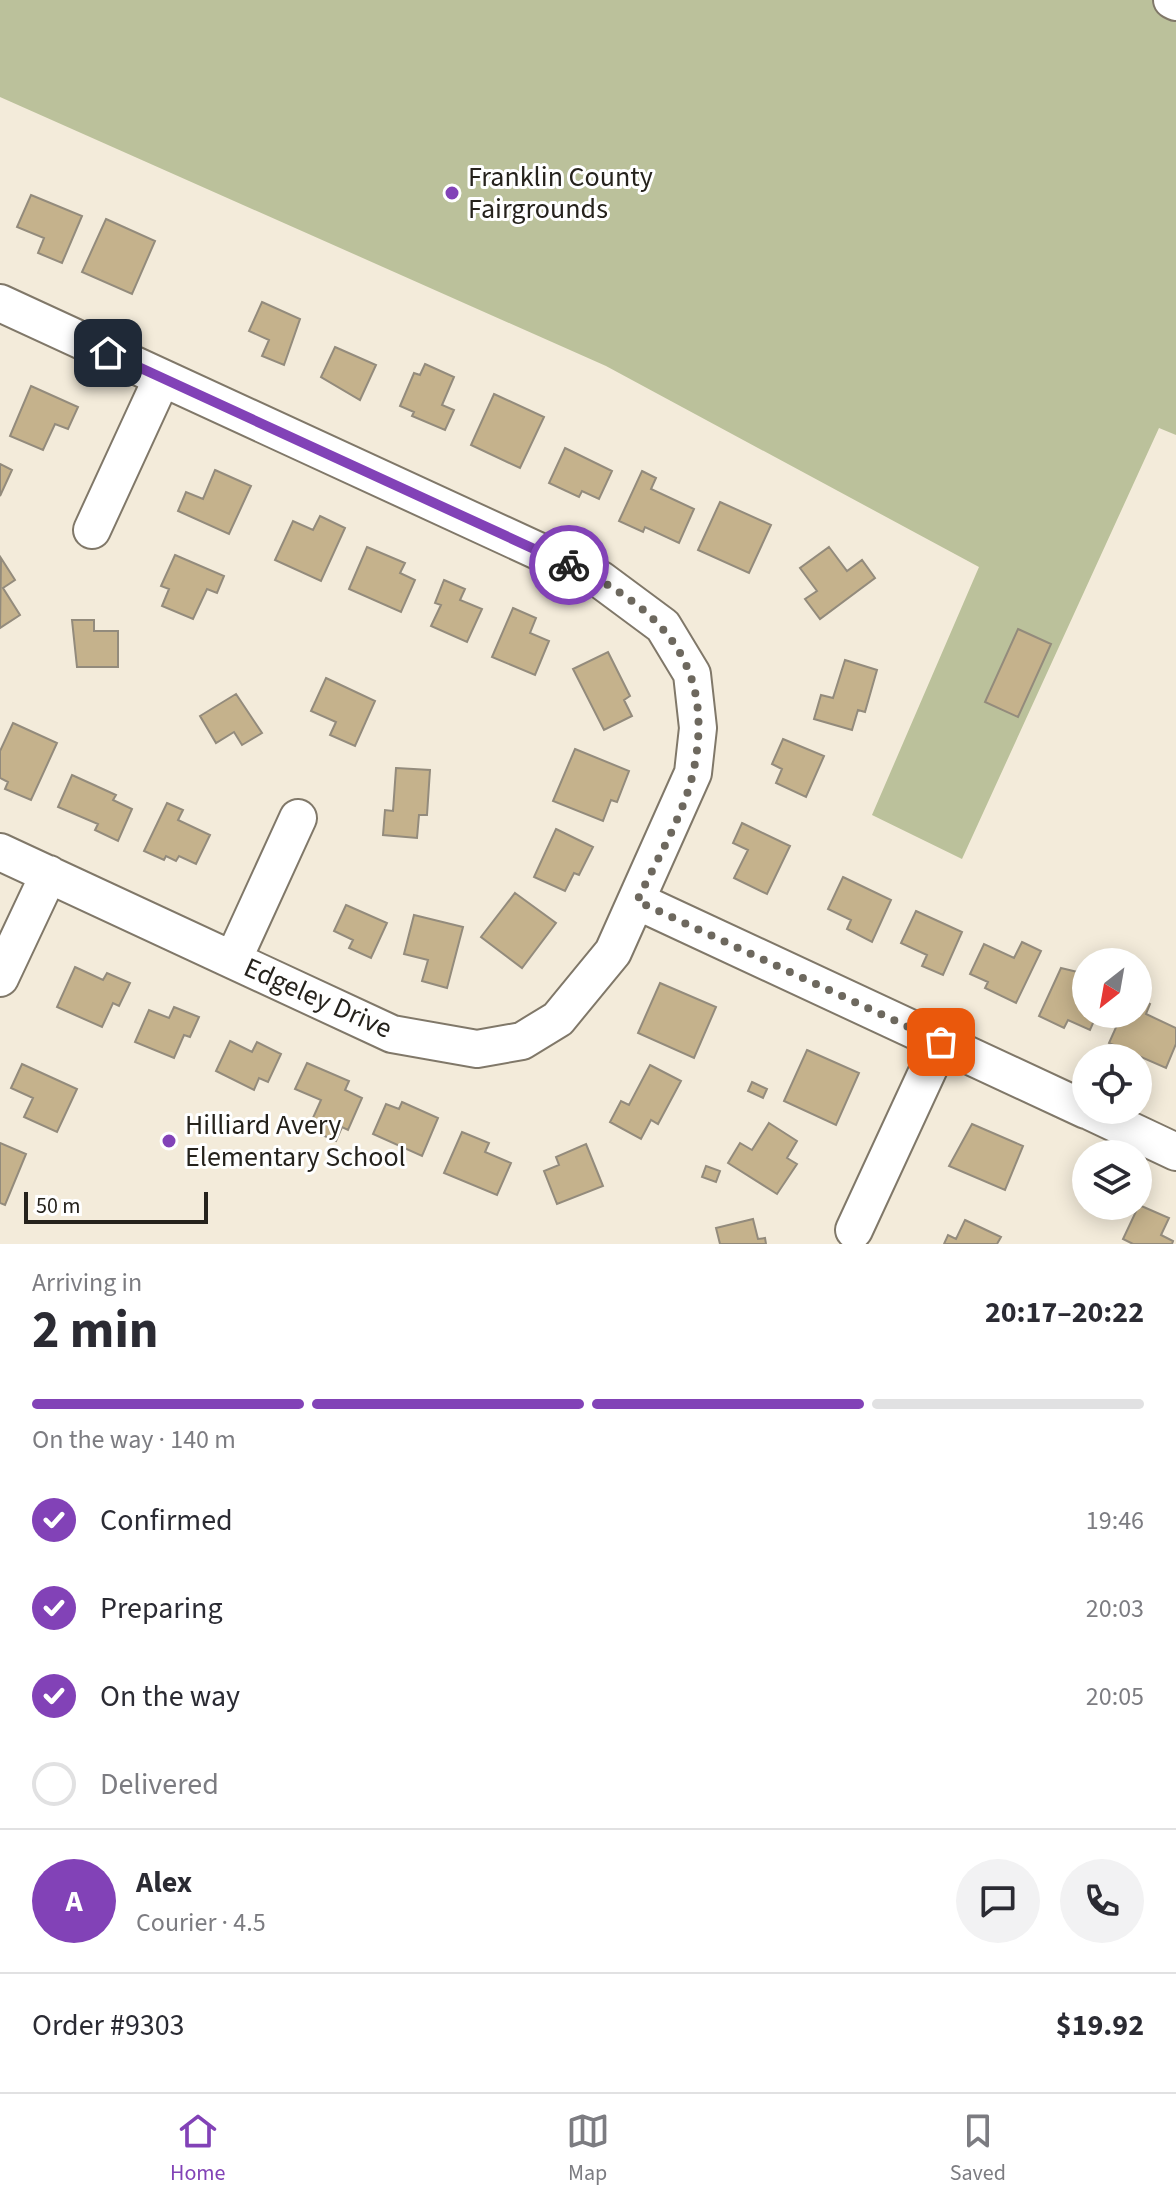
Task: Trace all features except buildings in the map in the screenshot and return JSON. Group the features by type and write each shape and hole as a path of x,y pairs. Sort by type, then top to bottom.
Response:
{"street":[{"name":"Edgeley Drive","path":"0,303 601,580 663,626 692,674 698,728 693,773 613,952 527,1053 477,1049 392,1034 0,852"},
{"path":"92,530 162,378"},
{"path":"233,960 298,818"},
{"path":"0,978 49,874"},
{"path":"637,901 1072,1103"},
{"path":"854,1230 941,1042"},
{"path":"1116,1124 1176,1152"}],"green space":[{"path":"0,0 1176,0 1176,435 1159,428 962,859 872,815 979,567 606,366 0,97"}],"way so far":[{"path":"569,565 631,599 663,626 692,674 698,728 693,773 683,802 637,901 941,1042"}],"place":[{"name":"Franklin County Fairgrounds","path":"452,193"},
{"name":"Hilliard Avery Elementary School","path":"169,1141"}],"route":[{"path":"108,353 569,565"}]}
